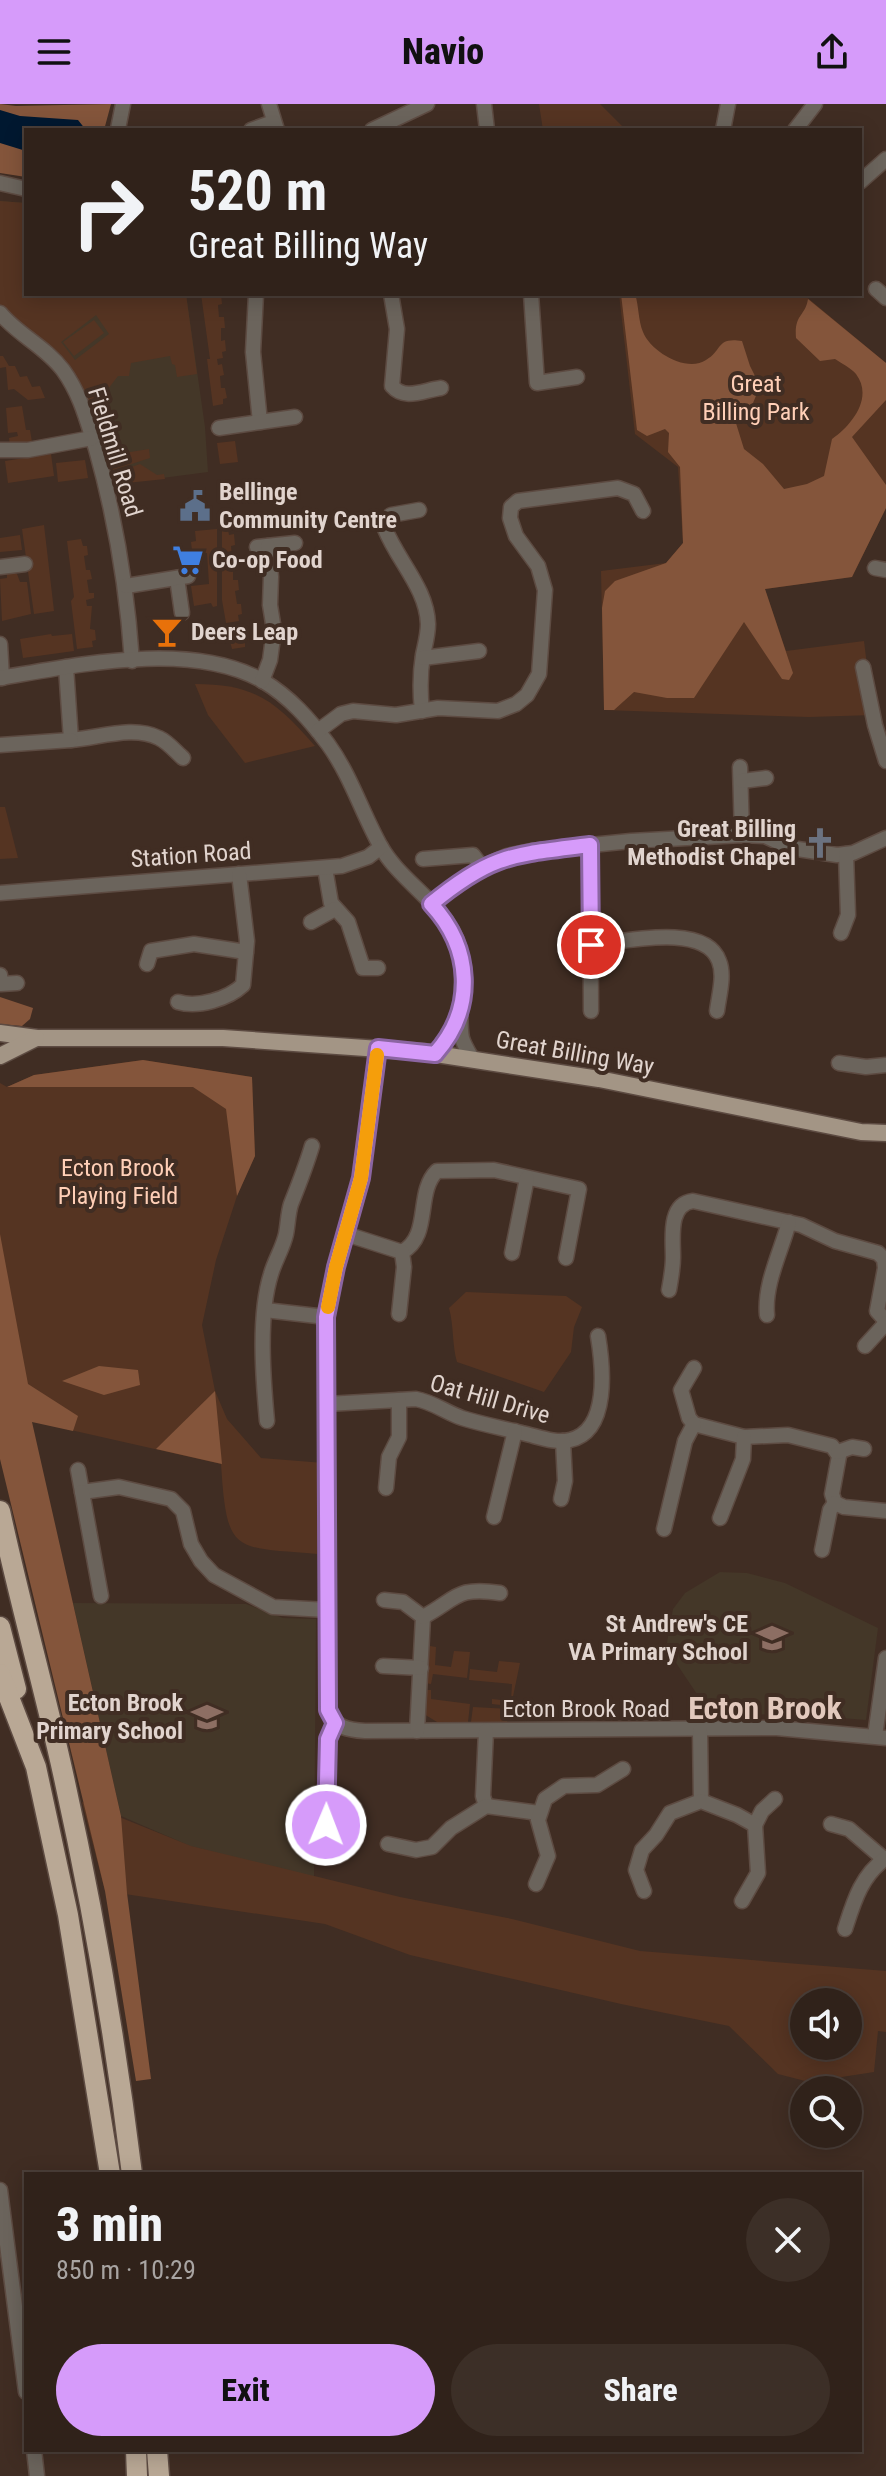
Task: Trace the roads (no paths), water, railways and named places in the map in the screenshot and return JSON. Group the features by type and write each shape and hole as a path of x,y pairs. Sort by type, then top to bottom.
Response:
{"highway":[{"path":"0,1511 22,1614"},
{"path":"0,1541 60,1757 90,1899 115,2036 132,2172"},
{"path":"0,1627 36,1767 68,1915 110,2172"},
{"path":"0,1674 36,1767"},
{"path":"136,2452 137,2476"},
{"path":"157,2452 159,2476"}],"main road":[{"name":"Great Billing Way","path":"0,1033 37,1038 223,1038 435,1054 599,1079 861,1132 886,1133"},
{"name":"Great Billing Way","path":"0,1056 37,1038"},
{"name":"Great Billing Way","path":"861,1132 886,1143"}],"street":[{"path":"118,128 123,104"},
{"path":"269,104 275,126"},
{"path":"376,128 427,104"},
{"path":"484,104 487,128"},
{"path":"723,128 728,104"},
{"path":"797,128 815,104"},
{"path":"862,180 886,159"},
{"path":"0,183 24,189"},
{"path":"256,296 253,352 260,422"},
{"path":"391,296 397,329 392,386 405,394 441,388"},
{"path":"531,296 537,383 577,377"},
{"name":"Fieldmill Road","path":"0,313 61,368 79,394 111,500 126,586 132,661"},
{"path":"219,428 295,417"},
{"path":"0,450 28,450 92,438"},
{"path":"318,731 341,714 353,711 396,715 438,708 502,710 521,699 539,674 545,590 538,566 522,545 512,524 510,510 518,501 618,488 634,494 643,511"},
{"path":"419,510 391,515 385,529 418,588 426,609 428,626 423,658 422,711"},
{"path":"262,681 270,660 274,630 270,605 271,577 262,546 295,543"},
{"path":"0,567 25,564"},
{"path":"126,586 182,577 182,613"},
{"path":"0,644 1,678 66,667 164,659 210,664 262,681 283,694 318,731 341,764 390,860 447,921 462,959 460,1013 463,1040 473,1060"},
{"path":"423,658 479,651"},
{"path":"66,667 71,740"},
{"path":"863,667 886,761"},
{"path":"0,745 120,733 145,734 165,741 183,758"},
{"path":"742,835 741,774 766,778"},
{"path":"431,904 482,867 507,856 531,851 742,835 765,836 791,848 825,855 846,854 886,838"},
{"path":"590,845 591,1011"},
{"name":"Station Road","path":"0,893 325,868 358,861 381,847"},
{"path":"841,933 848,915 846,854"},
{"path":"423,859 473,855 482,867"},
{"path":"325,868 328,895 335,909 348,922 367,971"},
{"path":"178,1002 188,1004 215,1000 238,990 244,981 246,952 239,874"},
{"path":"311,922 335,909"},
{"path":"591,945 660,938 702,941 713,950 721,964 717,1011"},
{"path":"147,964 151,951 177,946 204,945 246,952"},
{"path":"0,975 1,984 17,983"},
{"path":"435,1054 448,1039 460,1013"},
{"path":"325,1853 328,1739 335,1723 328,1710 326,1317 336,1267 365,1161 378,1048"},
{"path":"839,1063 866,1067 886,1065"},
{"path":"267,1421 265,1356 261,1342 270,1275 286,1235 290,1207 302,1182 312,1146"},
{"path":"402,1252 415,1242 429,1184 437,1171 494,1170 579,1189 566,1258"},
{"path":"512,1253 527,1178"},
{"path":"669,1290 672,1233 678,1209 686,1202 789,1222 881,1255 885,1268 877,1307 878,1314 886,1322 865,1346"},
{"path":"767,1315 769,1287 789,1222"},
{"path":"346,1234 402,1252"},
{"path":"399,1314 404,1267 402,1252"},
{"path":"265,1310 326,1317"},
{"name":"Oat Hill Drive","path":"327,1404 399,1400 430,1402 460,1417 515,1431 563,1441 577,1438 589,1429 601,1402 603,1373 598,1336"},
{"path":"694,1368 681,1390 689,1418 694,1424 744,1437 788,1435 828,1444 838,1452 839,1460 832,1494 835,1503 844,1507 886,1511"},
{"path":"386,1488 389,1457 399,1437 399,1400"},
{"path":"664,1529 685,1441 694,1424"},
{"path":"494,1517 515,1431"},
{"path":"720,1518 743,1459 744,1437"},
{"path":"561,1499 565,1481 563,1441"},
{"path":"838,1452 852,1447 864,1449"},
{"path":"78,1470 101,1596"},
{"path":"82,1492 119,1487 171,1499 181,1507 191,1544 214,1575 273,1607 327,1610"},
{"path":"822,1550 830,1510 835,1503"},
{"path":"423,1617 457,1594 480,1590 500,1593"},
{"path":"384,1600 403,1602 423,1617"},
{"path":"417,1731 423,1617"},
{"path":"880,1737 886,1658"},
{"path":"383,1666 421,1668"},
{"name":"Ecton Brook Road","path":"335,1723 349,1730 365,1731 700,1731 777,1728 880,1737"},
{"path":"486,1731 483,1796 486,1806"},
{"path":"700,1731 701,1801"},
{"path":"536,1884 548,1856 538,1828 539,1813 545,1799 557,1789 571,1785 597,1785 623,1769"},
{"path":"742,1901 758,1873 755,1825 762,1811 775,1799"},
{"path":"644,1891 636,1870 642,1850 670,1813 701,1801 755,1825"},
{"path":"388,1844 416,1850 432,1847 451,1828 486,1806 539,1813"},
{"path":"831,1824 849,1829 885,1859 871,1870 859,1889 845,1929"},
{"path":"0,2190 24,2376"},
{"path":"34,2452 37,2476"}],"water":[{"path":"0,110 20,116 78,120 84,128 24,128 24,150 0,143"}],"place":[{"name":"Bellinge Community Centre","path":"195,506"},
{"name":"Co-op Food","path":"188,560"},
{"name":"Deers Leap","path":"167,632"},
{"name":"Great Billing Methodist Chapel","path":"820,843"},
{"name":"St Andrew's CE VA Primary School","path":"772,1638"},
{"name":"Ecton Brook Primary School","path":"207,1717"}],"district":[{"name":"Ecton Brook","path":"765,1708"}],"park label":[{"name":"Great Billing Park","path":"756,398"},
{"name":"Ecton Brook Playing Field","path":"118,1182"}]}
